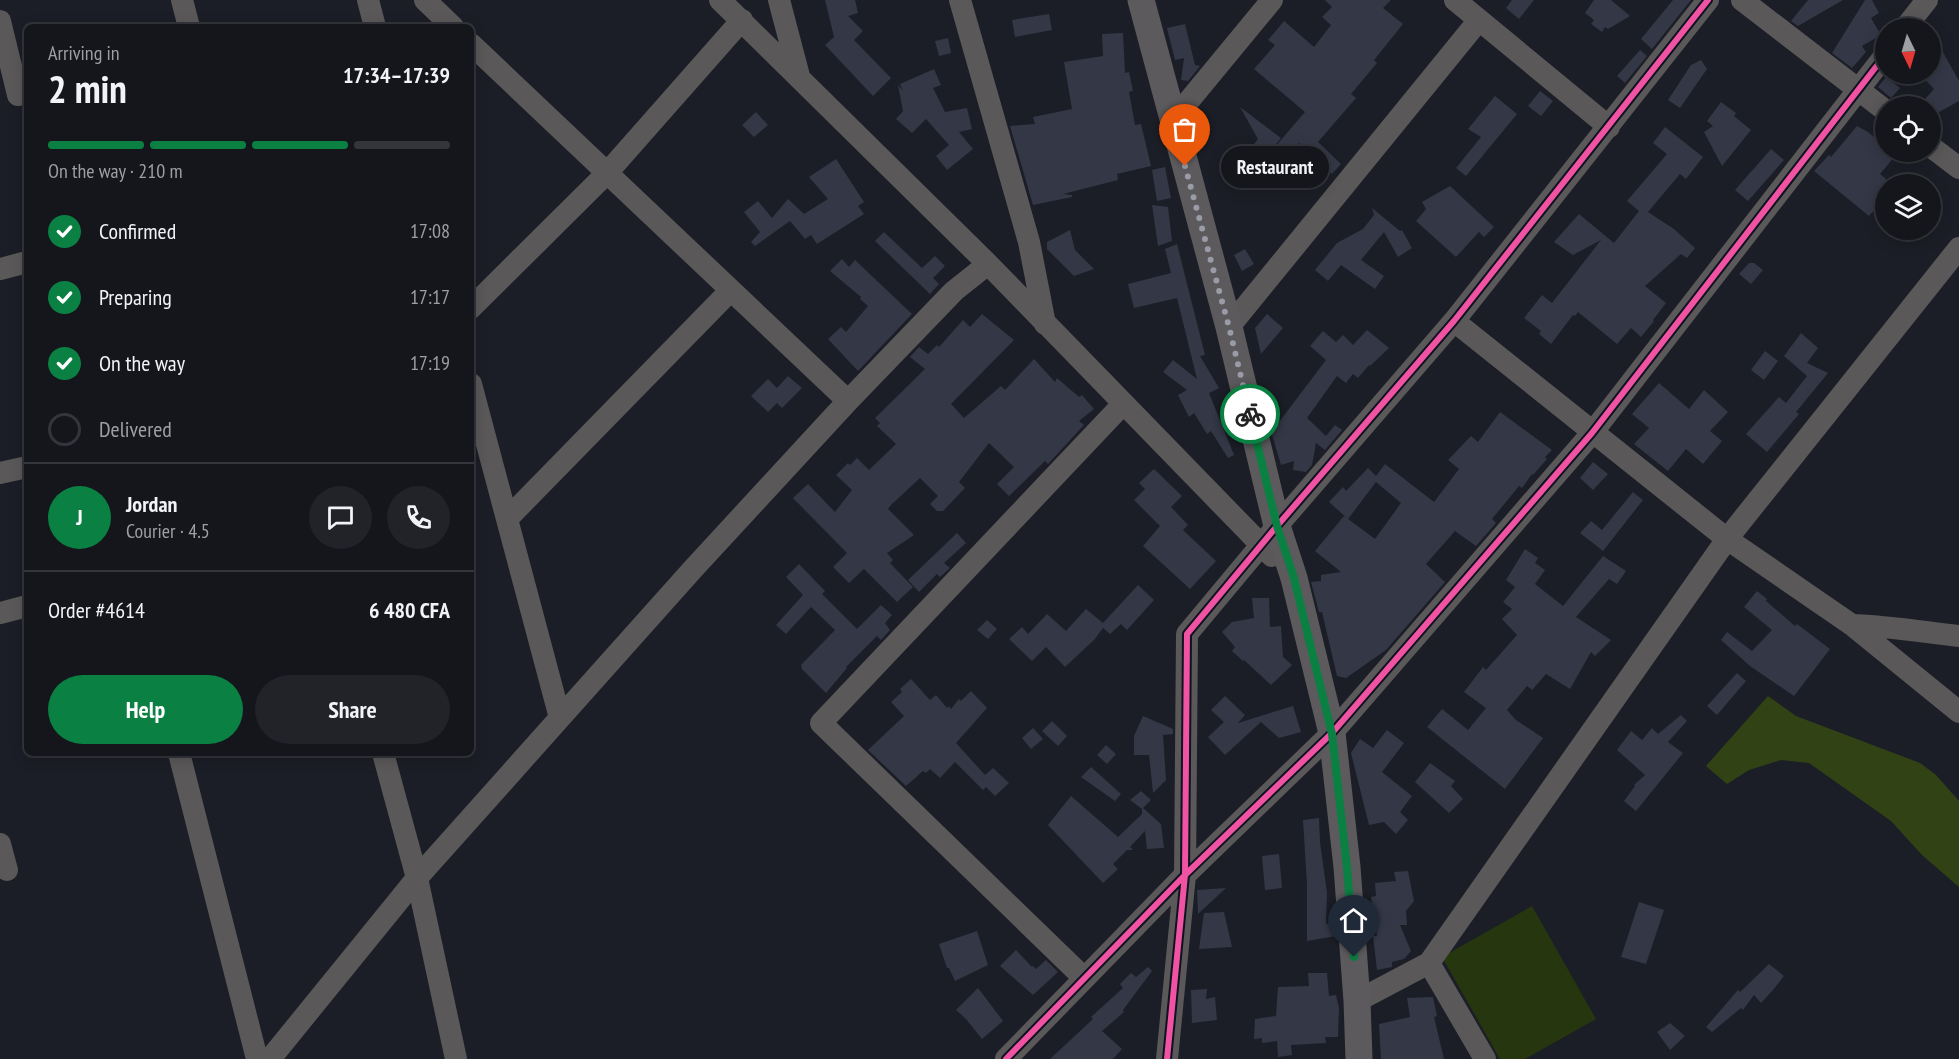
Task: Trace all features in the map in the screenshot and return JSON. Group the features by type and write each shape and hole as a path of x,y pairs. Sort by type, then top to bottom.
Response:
{"main road":[{"path":"1141,0 1229,327 1269,536 1294,578 1332,734 1347,867 1359,1059"}],"street":[{"path":"182,0 188,24"},
{"path":"368,0 374,24"},
{"path":"425,0 450,24"},
{"path":"720,0 988,264 1123,404 1269,536"},
{"path":"779,0 799,77"},
{"path":"960,0 1029,242 1045,324"},
{"path":"1173,120 1272,0"},
{"path":"1455,0 1609,127"},
{"path":"1167,1059 1185,875 1187,634 1454,321 1708,0"},
{"path":"1742,0 1875,103"},
{"path":"1913,18 1927,0"},
{"path":"474,305 608,173 742,20"},
{"path":"1229,327 1479,20"},
{"path":"0,21 15,96"},
{"path":"474,47 848,401"},
{"path":"1006,1059 1185,875 1332,734 1592,433 1875,68"},
{"path":"1941,154 1959,168"},
{"path":"1357,1001 1429,963 1727,539 1959,248"},
{"path":"0,269 24,263"},
{"path":"270,1059 417,878 560,718 848,401 954,291 988,264"},
{"path":"507,519 731,290"},
{"path":"1454,321 1727,539 1852,625 1959,712"},
{"path":"474,395 560,718"},
{"path":"1084,978 821,723 1123,404"},
{"path":"0,473 24,467"},
{"path":"0,613 24,607"},
{"path":"1852,625 1883,626 1959,636"},
{"path":"179,756 257,1059"},
{"path":"384,756 417,878 456,1059"},
{"path":"0,844 7,870"},
{"path":"1429,963 1485,1059"}],"green space":[{"path":"1768,696 1796,716 1920,763 1936,775 1959,801 1959,887 1922,855 1891,821 1809,763 1781,760 1749,770 1727,784 1706,766"},
{"path":"1532,906 1596,1019 1525,1059 1500,1059 1442,957"}],"building":[{"path":"825,0 855,0 858,13 848,16 863,31 854,40 891,78 873,96 825,45 834,37"},
{"path":"1325,0 1391,0 1383,8 1403,24 1374,60 1377,63 1351,94 1356,98 1318,142 1341,164 1332,174 1299,143 1284,157 1275,147 1305,112 1254,69 1275,45 1268,40 1284,21 1314,47 1331,25 1322,17 1332,7"},
{"path":"1512,0 1534,0 1519,19 1506,8"},
{"path":"1594,0 1611,0 1630,16 1608,29 1605,27 1602,32 1591,24 1594,20 1585,13"},
{"path":"1673,0 1691,0 1652,49 1641,39"},
{"path":"1808,0 1843,0 1798,26 1791,21"},
{"path":"1865,0 1872,0 1879,13 1871,18 1875,25 1875,38 1862,46 1866,52 1852,68 1832,53"},
{"path":"1049,14 1052,30 1015,37 1012,20"},
{"path":"1185,24 1195,65 1200,66 1188,81 1181,80 1184,58 1175,60 1167,28"},
{"path":"1123,33 1125,73 1129,72 1133,91 1129,92 1135,125 1141,124 1151,166 1117,174 1118,180 1063,194 1072,195 1072,197 1033,205 1010,126 1035,124 1033,117 1072,109 1064,62 1103,56 1102,34"},
{"path":"948,38 951,53 939,56 935,41"},
{"path":"1941,49 1959,81 1959,101 1941,111 1941,96 1928,96 1934,89 1929,84 1941,84"},
{"path":"1640,50 1647,56 1625,83 1617,76"},
{"path":"1701,60 1707,69 1680,108 1668,100 1691,65"},
{"path":"934,69 941,85 933,88 945,112 967,108 972,129 959,132 973,149 947,170 936,156 949,145 926,119 912,133 896,119 903,111 898,85 903,91 900,84"},
{"path":"1880,84 1895,84 1900,88 1893,96 1889,96 1878,87"},
{"path":"1540,91 1553,101 1541,116 1528,106"},
{"path":"1495,96 1517,114 1466,176 1456,168 1481,137 1468,129"},
{"path":"1721,102 1736,113 1734,116 1751,130 1722,166 1704,132 1713,126 1707,121"},
{"path":"1240,107 1281,138 1261,164 1247,154 1258,139"},
{"path":"756,112 768,125 754,137 742,125"},
{"path":"1857,126 1875,138 1875,162 1890,162 1880,174 1875,174 1875,209 1869,216 1814,171 1829,155 1831,157"},
{"path":"1665,127 1703,157 1686,179 1680,174 1648,212 1674,229 1695,248 1687,258 1681,254 1645,286 1666,303 1641,337 1631,328 1617,344 1578,312 1575,316 1573,315 1551,344 1539,334 1541,331 1524,318 1542,295 1552,303 1601,240 1573,255 1554,242 1579,214 1614,243 1639,211 1627,201 1667,154 1653,143"},
{"path":"1771,149 1784,160 1748,201 1735,190"},
{"path":"836,159 864,202 858,206 864,214 817,244 811,235 805,239 790,221 755,246 751,242 760,232 744,212 758,201 772,218 788,199 804,214 828,199 809,177"},
{"path":"1165,167 1171,198 1157,201 1152,170"},
{"path":"1450,186 1494,227 1484,237 1479,232 1456,257 1416,221 1426,209 1422,202"},
{"path":"1152,205 1168,207 1172,241 1158,246"},
{"path":"1372,208 1400,231 1402,230 1412,248 1398,257 1384,232 1361,260 1384,276 1375,289 1341,265 1328,281 1315,270 1337,243 1363,229 1374,215"},
{"path":"1070,230 1075,250 1094,269 1074,276 1047,249 1047,242"},
{"path":"884,232 922,268 935,256 945,266 933,278 939,284 930,294 875,241"},
{"path":"1177,244 1205,355 1200,356 1219,388 1209,393 1234,455 1228,458 1211,431 1207,434 1194,413 1189,417 1178,395 1187,390 1163,372 1173,360 1197,379 1177,298 1134,308 1128,284 1171,273 1165,249"},
{"path":"1245,249 1254,264 1242,271 1234,255"},
{"path":"842,259 849,267 855,260 912,314 858,371 828,339 841,327 846,332 868,306 860,299 861,297 830,271"},
{"path":"1749,263 1754,263 1763,270 1751,284 1739,274"},
{"path":"982,314 1014,340 951,404 964,418 1001,386 1005,390 1034,359 1055,382 1057,378 1079,397 1082,395 1094,409 1079,421 1084,425 1048,464 1045,461 1009,496 997,484 1014,467 989,443 959,482 965,488 943,511 937,511 930,504 938,496 920,478 891,505 888,509 914,535 887,553 893,560 890,563 913,587 897,602 864,569 849,583 833,567 847,553 793,498 808,484 835,512 852,490 836,475 857,458 869,470 896,444 877,426 880,423 875,418 925,369 910,357 919,347 928,354 937,345 939,347 963,320 970,327"},
{"path":"1267,314 1283,328 1261,354 1255,328"},
{"path":"1367,330 1389,348 1358,378 1353,374 1346,383 1337,376 1307,418 1326,436 1335,425 1342,430 1325,450 1316,443 1312,465 1306,472 1293,470 1294,461 1281,465 1270,428 1276,426 1326,360 1310,346 1323,331 1336,342 1343,335 1353,345"},
{"path":"1801,333 1818,348 1807,363 1828,373 1796,412 1799,414 1767,452 1746,434 1779,397 1786,403 1807,376 1784,356"},
{"path":"1765,351 1778,361 1764,380 1751,370"},
{"path":"788,376 802,388 782,408 777,403 768,412 751,396 768,379 777,388"},
{"path":"1659,383 1689,409 1704,390 1728,412 1710,431 1722,441 1703,464 1686,449 1668,471 1634,444 1649,428 1632,414"},
{"path":"1500,412 1552,450 1522,488 1519,486 1492,519 1496,523 1476,546 1455,531 1426,564 1445,582 1386,650 1346,678 1337,676 1322,612 1319,612 1311,582 1321,581 1321,575 1341,572 1315,551 1344,516 1348,519 1329,502 1343,487 1346,491 1368,468 1376,476 1385,464 1434,502 1459,469 1448,460 1471,436 1478,442","holes":["1376,482 1401,503 1375,539 1348,519"]},
{"path":"1593,462 1608,474 1593,490 1580,478"},
{"path":"1154,469 1182,496 1171,507 1188,525 1183,530 1216,561 1190,589 1143,546 1160,526 1134,500 1145,489 1139,483"},
{"path":"1633,492 1643,500 1603,551 1580,533 1591,521 1602,530"},
{"path":"957,533 966,543 944,563 950,568 940,577 937,574 919,592 908,580"},
{"path":"1525,549 1538,558 1535,563 1545,570 1535,584 1563,606 1603,556 1626,571 1617,584 1609,579 1576,617 1611,640 1595,656 1591,652 1570,689 1546,674 1532,690 1527,686 1507,710 1516,720 1543,738 1505,789 1427,727 1442,709 1468,730 1486,708 1464,692 1483,667 1486,670 1517,635 1502,619 1512,609 1503,602 1515,587 1506,580"},
{"path":"799,564 825,591 822,594 857,629 881,605 892,615 885,623 890,630 881,640 877,636 846,667 826,693 802,669 801,665 835,630 811,607 786,634 776,625 803,595 786,577"},
{"path":"1138,585 1154,600 1127,630 1121,624 1110,634 1103,628 1094,640 1065,667 1046,647 1032,661 1009,639 1022,627 1028,634 1047,614 1066,631 1086,609 1103,623"},
{"path":"1757,591 1795,626 1797,624 1830,649 1794,696 1750,666 1721,640 1727,632 1752,651 1772,630 1744,607"},
{"path":"1252,598 1269,598 1270,627 1281,626 1283,657 1292,665 1271,685 1232,651 1235,647 1222,632 1232,622 1254,618"},
{"path":"987,620 997,629 988,639 977,630"},
{"path":"1737,673 1746,681 1717,715 1707,706"},
{"path":"911,679 930,700 936,695 947,708 949,706 951,709 959,699 961,701 971,691 987,708 956,743 985,775 993,768 1009,783 995,796 986,787 983,790 955,762 940,778 930,769 926,773 923,771 906,786 868,750 904,716 891,702"},
{"path":"1225,696 1245,715 1238,723 1293,706 1301,732 1279,738 1261,722 1225,755 1208,737 1224,722 1211,710"},
{"path":"1681,715 1687,721 1668,742 1683,753 1636,811 1624,801 1634,785 1645,775 1617,750 1631,731 1642,740 1652,728 1658,734"},
{"path":"1143,716 1173,729 1173,734 1163,735 1166,780 1153,793 1149,755 1134,755 1134,736"},
{"path":"1052,721 1067,736 1058,746 1042,731"},
{"path":"1033,728 1043,739 1031,749 1022,738"},
{"path":"1387,730 1404,743 1382,772 1412,796 1400,812 1408,820 1396,834 1384,822 1369,825 1351,753 1360,739 1373,748"},
{"path":"1106,745 1116,754 1107,764 1097,755"},
{"path":"1430,763 1455,781 1451,786 1463,799 1449,813 1415,782"},
{"path":"1091,767 1121,794 1115,801 1081,777"},
{"path":"1141,791 1151,800 1143,808 1161,824 1164,848 1147,849 1145,831 1130,847 1133,850 1127,850 1113,864 1118,869 1103,883 1048,825 1071,796 1118,837 1142,814 1142,809 1130,800"},
{"path":"1319,818 1327,893 1326,924 1335,922 1336,936 1307,941 1307,884 1303,820"},
{"path":"1279,854 1282,888 1265,890 1262,856"},
{"path":"1408,871 1414,901 1406,911 1407,925 1400,925 1411,951 1404,959 1392,962 1392,967 1377,970 1373,936 1377,936 1371,897 1376,896 1375,883 1396,881 1394,872"},
{"path":"1226,888 1198,914 1197,890"},
{"path":"1639,902 1664,910 1646,964 1621,957"},
{"path":"1224,912 1232,947 1199,949 1204,913"},
{"path":"977,931 988,965 955,981 947,968 939,944"},
{"path":"1016,950 1032,967 1036,969 1046,960 1058,972 1033,995 1000,966"},
{"path":"1769,964 1784,976 1761,1003 1754,995 1743,1010 1741,1008 1712,1032 1706,1027 1738,990 1740,992"},
{"path":"1148,967 1152,971 1123,1010 1124,1012 1102,1031 1122,1049 1113,1059 1050,1059 1123,988 1120,984 1131,973 1136,977"},
{"path":"1308,973 1327,973 1329,996 1336,995 1339,1008 1338,1037 1325,1037 1326,1043 1291,1045 1292,1055 1278,1057 1277,1041 1262,1043 1262,1038 1254,1039 1255,1019 1276,1016 1278,987 1309,986"},
{"path":"978,988 1003,1021 982,1039 956,1010"},
{"path":"1207,989 1206,999 1215,997 1217,1020 1192,1023 1191,990"},
{"path":"1433,997 1437,1016 1434,1017 1444,1059 1381,1059 1379,1024 1410,1017 1407,998"},
{"path":"1670,1023 1685,1036 1670,1050 1657,1032"}],"cycle path":[{"path":"1167,1059 1185,875 1187,634 1454,321 1708,0"},
{"path":"1006,1059 1185,875 1332,733 1592,433 1875,68"}],"way so far":[{"path":"1185,166 1250,414"}],"place":[{"name":"Restaurant","path":"1185,166"}],"route":[{"path":"1250,414 1277,526 1294,578 1332,734 1347,867 1354,957"}]}
